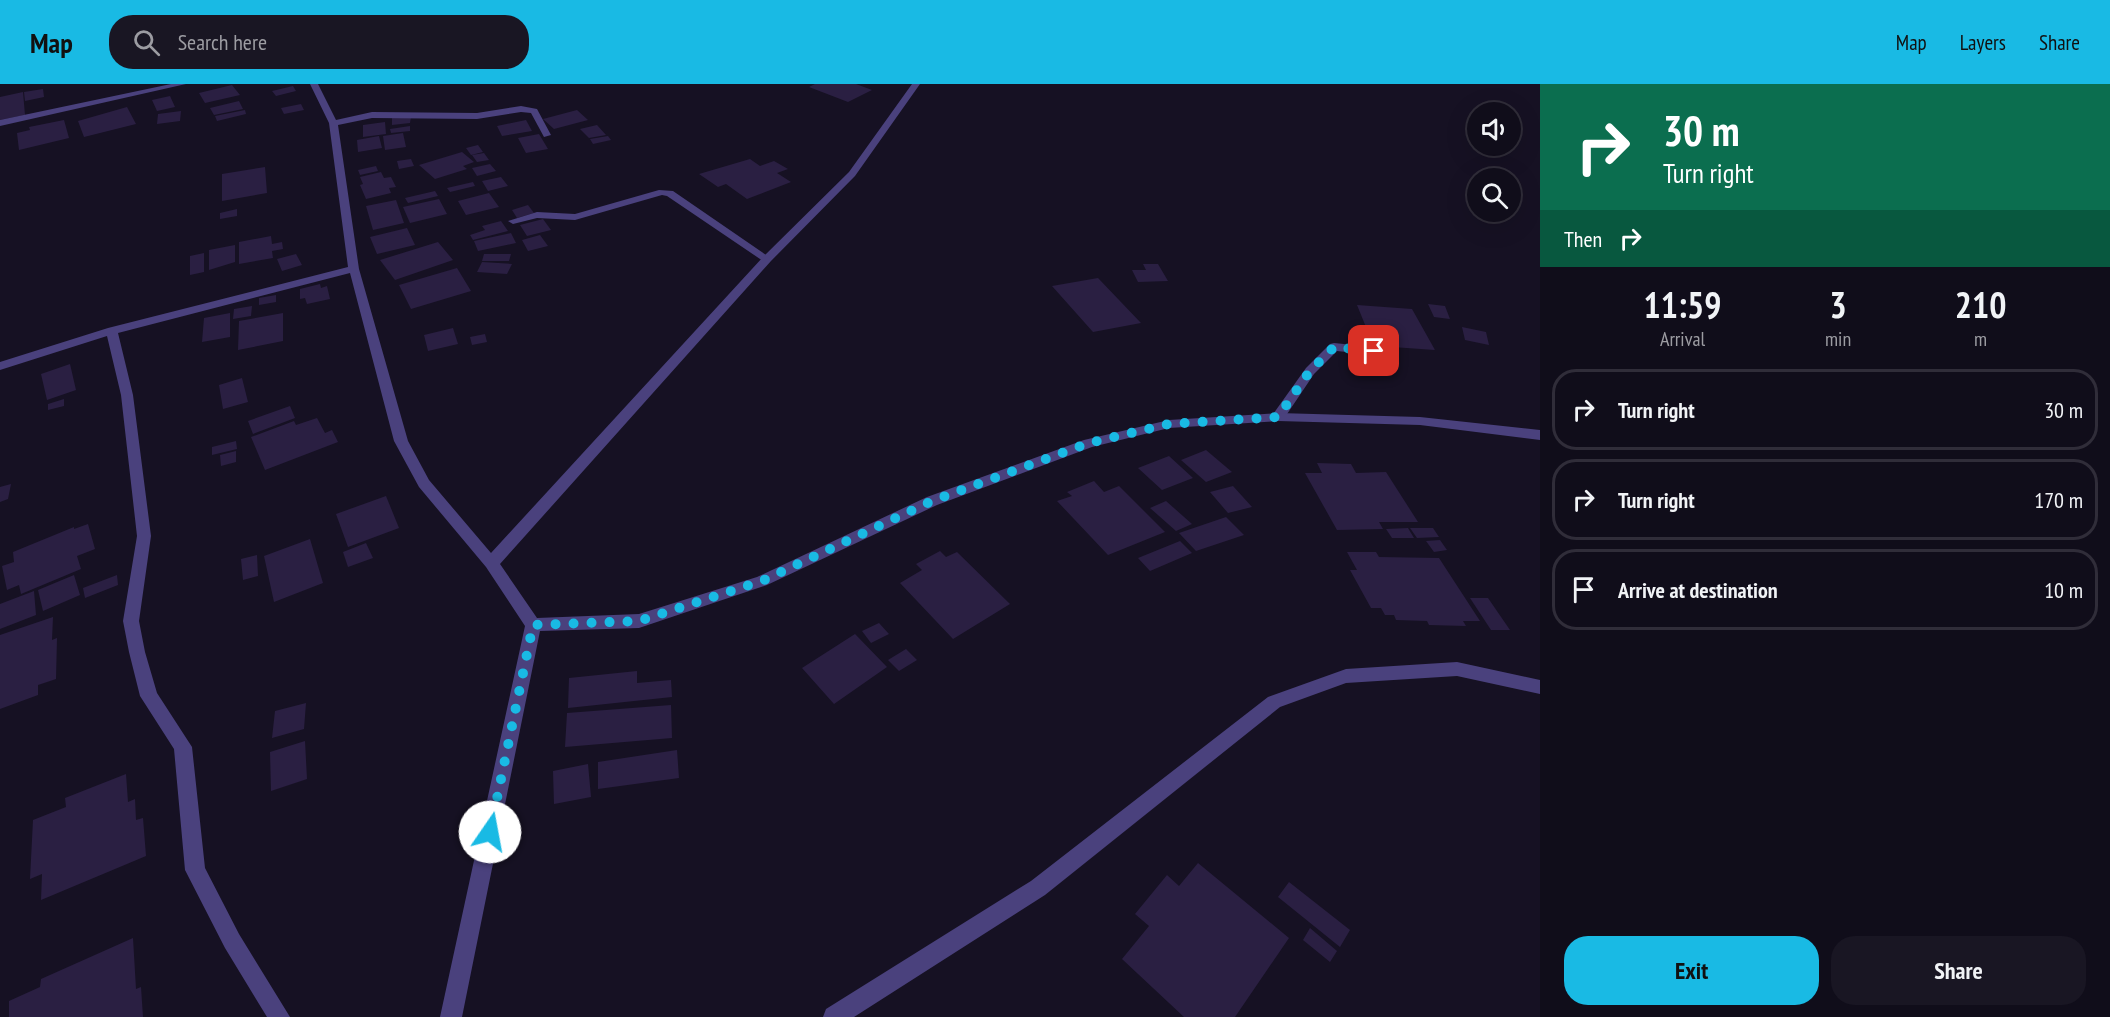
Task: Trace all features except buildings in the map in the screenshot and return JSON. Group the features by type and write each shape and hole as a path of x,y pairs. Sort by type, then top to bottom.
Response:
{"street":[{"path":"0,123 182,84"},
{"path":"314,84 333,123 354,269 401,441 424,483 491,563 533,625 451,1017"},
{"path":"491,563 766,259 852,174 916,84"},
{"path":"333,123 372,115 477,116 521,109 534,111 547,135"},
{"path":"513,221 537,215 575,217 662,192 670,193 766,259"},
{"path":"0,366 112,331 354,269"},
{"path":"112,331 127,395 144,536 131,621 136,652 149,696 183,747 195,870 232,941 279,1017"},
{"path":"1278,417 1310,371 1334,347 1374,351"},
{"path":"533,625 639,621 762,581 932,501 1089,443 1169,424 1278,417 1420,421 1540,435"},
{"path":"834,1017 1038,888 1274,702 1346,676 1457,669 1540,687"}],"route":[{"path":"490,832 533,625 639,621 741,588 762,581 932,501 1089,443 1169,424 1278,417 1310,371 1334,347 1374,351"}]}
